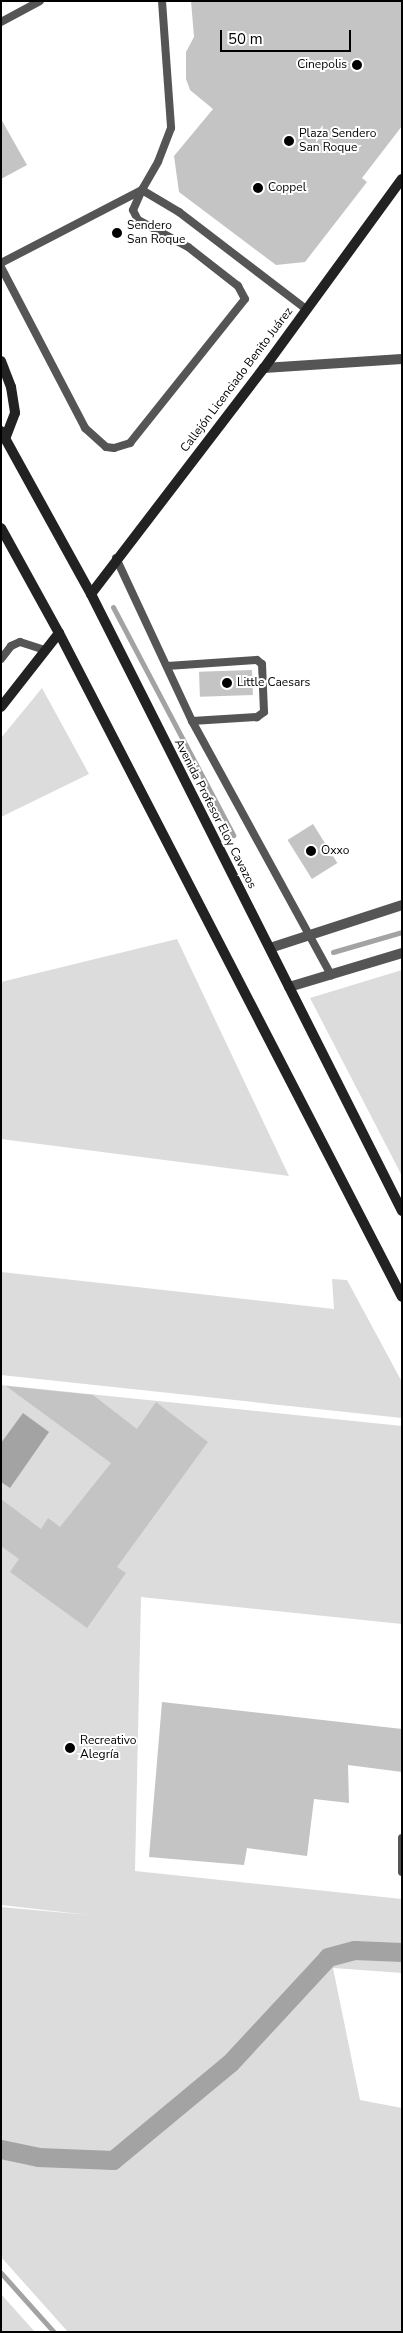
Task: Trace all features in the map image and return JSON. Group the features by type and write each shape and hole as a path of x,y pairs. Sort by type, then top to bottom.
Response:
{"main road":[{"name":"Callejón Licenciado Benito Juárez","path":"91,594 116,558 264,368 306,309 400,186"},
{"path":"1,361 11,387 15,412 3,435"},
{"name":"Avenida Profesor Eloy Cavazos","path":"3,435 91,594 402,1211"},
{"path":"1,528 59,633 402,1297"},
{"path":"1,707 59,633"}],"street":[{"path":"264,368 402,359"},
{"path":"270,948 402,905"},
{"path":"289,987 402,953"}],"lane":[{"path":"1,22 40,1"},
{"path":"1,267 85,428 106,447 114,448 130,443 245,299 238,286 188,247 138,220 133,210 158,162 171,128 162,1"},
{"path":"1,263 142,190"},
{"path":"142,190 179,212 306,309"},
{"path":"116,558 192,721 331,975"},
{"path":"1,659 11,646 20,642 45,650"},
{"path":"167,666 257,660 262,664 264,712 257,717 192,721"},
{"path":"402,1838 402,1872"}],"shaded area":[{"path":"42,688 89,774 1,817 1,738"},
{"path":"177,939 289,1176 1,1139 1,982"},
{"path":"402,970 402,1176 310,998"},
{"path":"1,1272 334,1309 332,1279 347,1280 402,1382 402,1418 1,1375"},
{"path":"1,1385 402,1426 402,1624 141,1597 135,1871 402,1899 402,1973 333,1968 360,2100 402,2108 402,2332 68,2332 1,2257 1,1907 89,1915 1,1905"},
{"path":"23,1413 49,1432 10,1488 1,1482 1,1443"},
{"path":"1,2294 35,2332 1,2332"}],"building":[{"name":"Plaza Sendero San Roque","path":"191,1 402,1 402,126 362,178 367,182 305,262 276,265 179,192 174,156 213,109 190,90 186,79 186,52 194,37"},
{"path":"1,119 27,165 1,179"},
{"name":"Little Caesars","path":"252,670 253,695 200,697 199,672"},
{"name":"Oxxo","path":"313,824 337,863 312,879 288,840"},
{"path":"6,1386 93,1395 137,1429 156,1402 208,1442 117,1567 126,1573 87,1628 10,1572 19,1559 1,1546 1,1499 41,1529 48,1518 60,1527 111,1463"},
{"path":"162,1702 402,1729 402,1772 348,1765 349,1803 314,1799 307,1856 247,1848 244,1865 149,1857"}],"waterway":[{"path":"113,607 233,835"},
{"path":"333,952 402,932"},
{"path":"1,2149 38,2157 113,2160 230,2063 328,1957 354,1950 402,1952"},
{"path":"1,2273 54,2332"}],"place":[{"name":"Cinepolis","path":"357,65"},
{"name":"Plaza Sendero San Roque","path":"289,141"},
{"name":"Coppel","path":"258,188"},
{"name":"Sendero San Roque","path":"117,233"},
{"name":"Little Caesars","path":"227,683"},
{"name":"Oxxo","path":"311,851"},
{"name":"Recreativo Alegría","path":"70,1748"}]}
